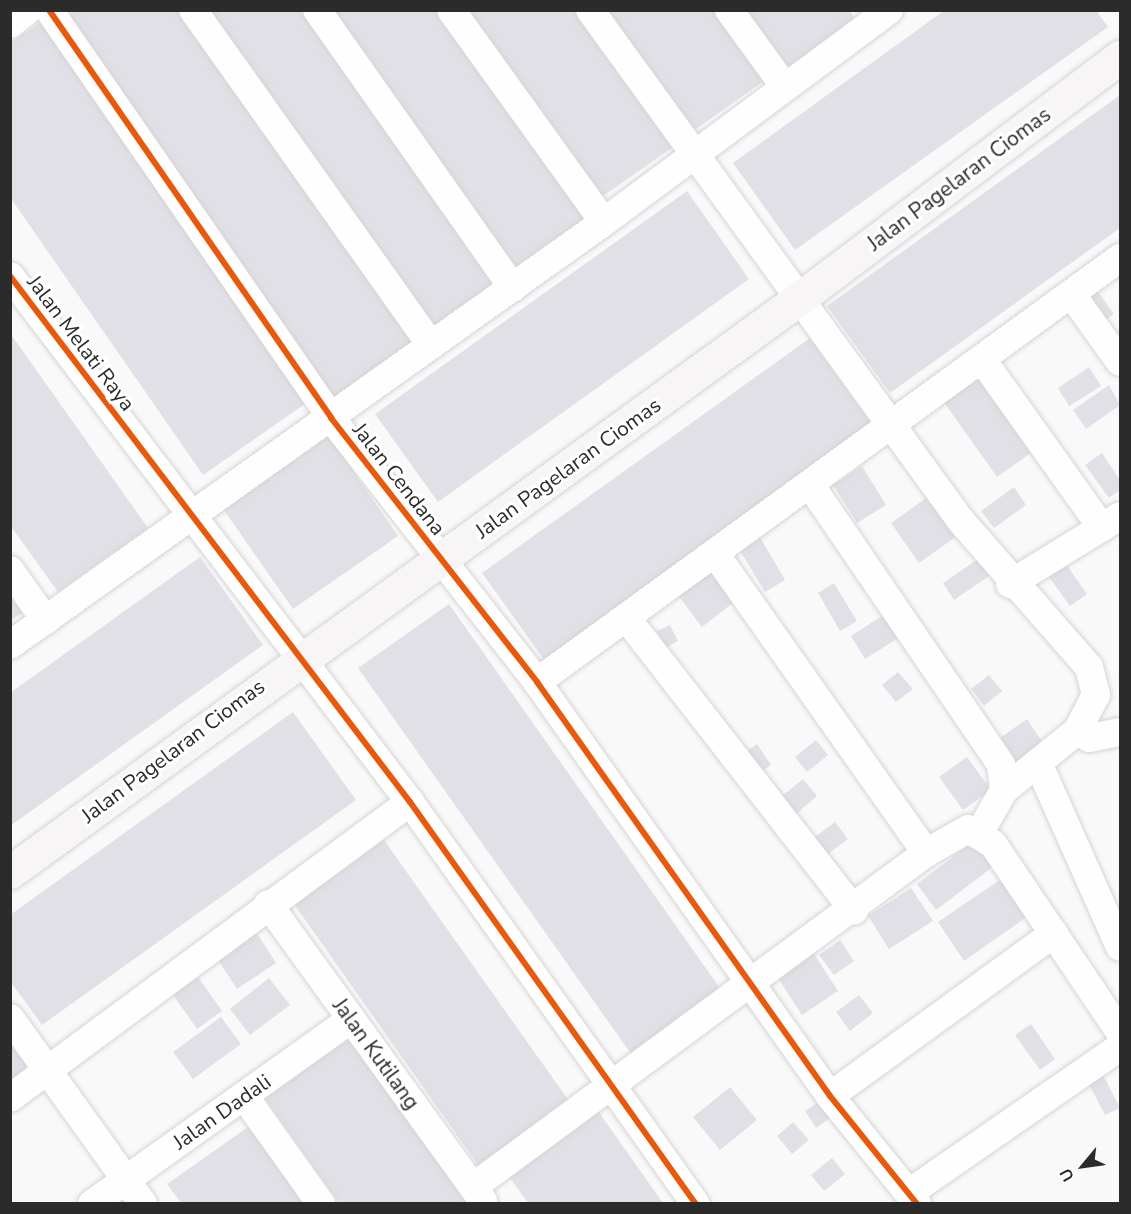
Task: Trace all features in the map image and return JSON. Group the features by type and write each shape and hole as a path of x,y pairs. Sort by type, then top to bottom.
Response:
{"main road":[{"name":"Jalan Pagelaran Ciomas","path":"10,872 297,659 441,560 796,301 1120,57"}],"street":[{"path":"10,24 28,10"},
{"name":"Jalan Cendana","path":"49,10 331,418 537,682 830,1096 913,1198"},
{"path":"193,10 431,345"},
{"path":"317,10 513,288"},
{"path":"451,10 604,222"},
{"path":"590,10 796,301 891,429 1010,584 1089,667 1096,695 1077,731 1004,790 980,832"},
{"path":"729,10 785,87"},
{"path":"10,645 604,222 785,87 873,15"},
{"path":"537,682 628,620 891,429 1120,258"},
{"name":"Jalan Melati Raya","path":"10,276 297,659 410,802 612,1089 696,1203"},
{"path":"1072,295 1120,362"},
{"path":"983,361 1111,522 1010,584"},
{"path":"811,486 1001,765 1004,790"},
{"path":"716,555 926,853"},
{"path":"10,570 46,621"},
{"path":"628,620 854,910"},
{"path":"1077,731 1089,738 1120,732"},
{"path":"1038,763 1120,947"},
{"path":"10,1098 50,1071 268,904 410,802"},
{"path":"479,1195 612,1089 752,983 854,910 926,853 961,831 980,832"},
{"path":"980,832 1054,933 1120,1032"},
{"name":"Jalan Kutilang","path":"268,904 479,1195"},
{"path":"830,1096 1054,933"},
{"path":"10,1018 143,1203"},
{"name":"Jalan Dadali","path":"92,1203 351,1019"},
{"path":"913,1198 1120,1047"},
{"path":"244,1096 321,1203"}],"building":[{"path":"76,10 189,10 422,340 332,403 61,21"},
{"path":"201,10 311,10 502,282 428,334"},
{"path":"329,10 440,10 585,218 511,270"},
{"path":"467,10 577,10 673,147 599,199"},
{"path":"608,10 719,10 767,79 693,131"},
{"path":"738,10 849,10 857,22 783,74"},
{"path":"945,10 1096,10 1108,27 795,250 733,163"},
{"path":"44,20 309,401 203,475 10,197 10,43"},
{"path":"1120,95 1120,228 890,393 827,306"},
{"path":"687,191 749,279 438,502 375,414"},
{"path":"1096,289 1114,314 1098,325 1081,300"},
{"path":"10,333 148,528 58,592 10,525"},
{"path":"810,338 873,426 545,661 482,573"},
{"path":"1089,367 1101,386 1069,406 1058,388"},
{"path":"979,371 1035,450 997,477 941,398"},
{"path":"1109,385 1120,405 1086,429 1073,410"},
{"path":"325,430 398,536 293,609 219,503"},
{"path":"1102,453 1120,480 1120,490 1109,498 1085,465"},
{"path":"862,466 886,505 857,523 833,485"},
{"path":"1014,487 1026,505 994,528 981,511"},
{"path":"929,496 957,536 919,563 891,523"},
{"path":"760,537 785,580 765,592 739,549"},
{"path":"200,557 263,645 10,826 10,693"},
{"path":"978,559 989,576 954,600 943,583"},
{"path":"1063,560 1087,594 1070,606 1046,573"},
{"path":"712,568 737,600 702,627 677,594"},
{"path":"834,583 857,621 840,631 818,593"},
{"path":"10,591 25,611 10,621"},
{"path":"449,604 724,994 634,1058 358,668"},
{"path":"885,614 900,637 865,659 851,636"},
{"path":"670,625 678,641 665,648 657,631"},
{"path":"898,672 913,689 896,702 882,685"},
{"path":"989,675 1002,691 984,706 971,689"},
{"path":"293,712 356,800 42,1025 10,981 10,915"},
{"path":"1027,719 1045,746 1014,766 997,740"},
{"path":"816,740 828,755 807,772 795,757"},
{"path":"757,744 771,765 754,777 740,756"},
{"path":"967,757 991,790 963,810 939,777"},
{"path":"803,779 817,796 796,814 781,797"},
{"path":"835,822 848,839 821,859 808,842"},
{"path":"979,837 998,863 936,910 917,884"},
{"path":"384,840 569,1101 478,1165 294,904"},
{"path":"1001,879 1027,917 964,961 938,922"},
{"path":"911,888 933,921 889,949 868,916"},
{"path":"255,930 276,963 237,989 216,957"},
{"path":"840,940 854,961 834,975 819,955"},
{"path":"811,949 838,991 802,1015 774,972"},
{"path":"191,967 222,1011 197,1029 166,985"},
{"path":"269,978 290,1005 250,1035 230,1009"},
{"path":"859,995 873,1013 850,1031 836,1012"},
{"path":"221,1017 241,1044 193,1079 173,1052"},
{"path":"1031,1024 1055,1059 1040,1070 1015,1035"},
{"path":"352,1030 475,1203 339,1203 262,1094"},
{"path":"10,1041 30,1068 10,1083"},
{"path":"1100,1069 1120,1108 1105,1115 1085,1077"},
{"path":"730,1087 757,1120 720,1150 693,1117"},
{"path":"827,1097 837,1113 816,1128 805,1111"},
{"path":"598,1111 663,1203 528,1203 508,1175"},
{"path":"258,1120 317,1203 181,1203 167,1184"},
{"path":"793,1122 809,1140 792,1154 777,1136"},
{"path":"832,1158 845,1174 824,1191 811,1175"}],"cycle path":[{"path":"49,10 331,418 537,682 830,1096 917,1204"},
{"path":"10,276 410,802 696,1204"}]}
